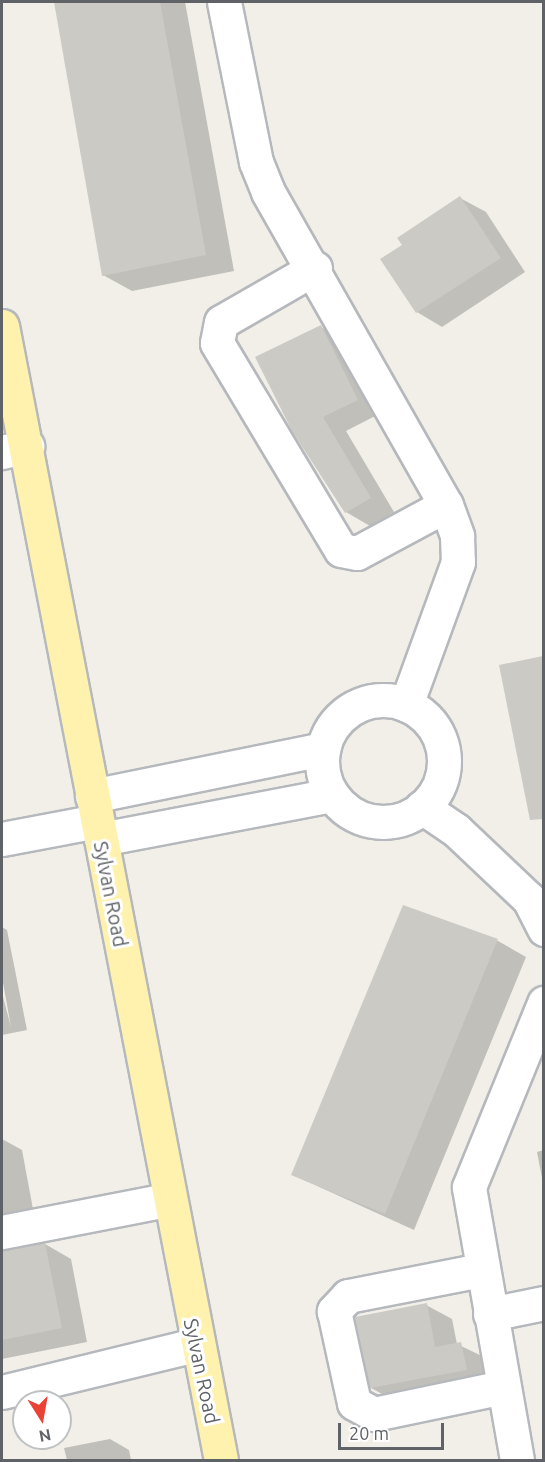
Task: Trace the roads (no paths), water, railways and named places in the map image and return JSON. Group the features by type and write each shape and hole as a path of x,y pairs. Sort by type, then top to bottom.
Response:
{"main road":[{"name":"Sylvan Road","path":"2,326 14,449 97,818 195,1345 221,1461"}],"street":[{"path":"224,2 256,162 446,504 457,536 458,562 406,705"},
{"path":"315,268 221,322 217,343 340,550 357,553 446,504"},
{"path":"373,700 406,705 427,718 444,754 435,793 422,807 405,818 364,819 332,795 323,776 323,749 338,719 354,707 373,700"},
{"path":"2,839 97,818 323,749"},
{"path":"97,818 332,795"},
{"path":"422,807 456,830 529,900 543,929"},
{"path":"517,1461 469,1187 543,1003"},
{"path":"2,1232 168,1200"},
{"path":"482,1270 348,1296 334,1311 354,1403 374,1414 503,1387"},
{"path":"490,1314 543,1303"},
{"path":"2,1392 143,1362 195,1345"}]}
